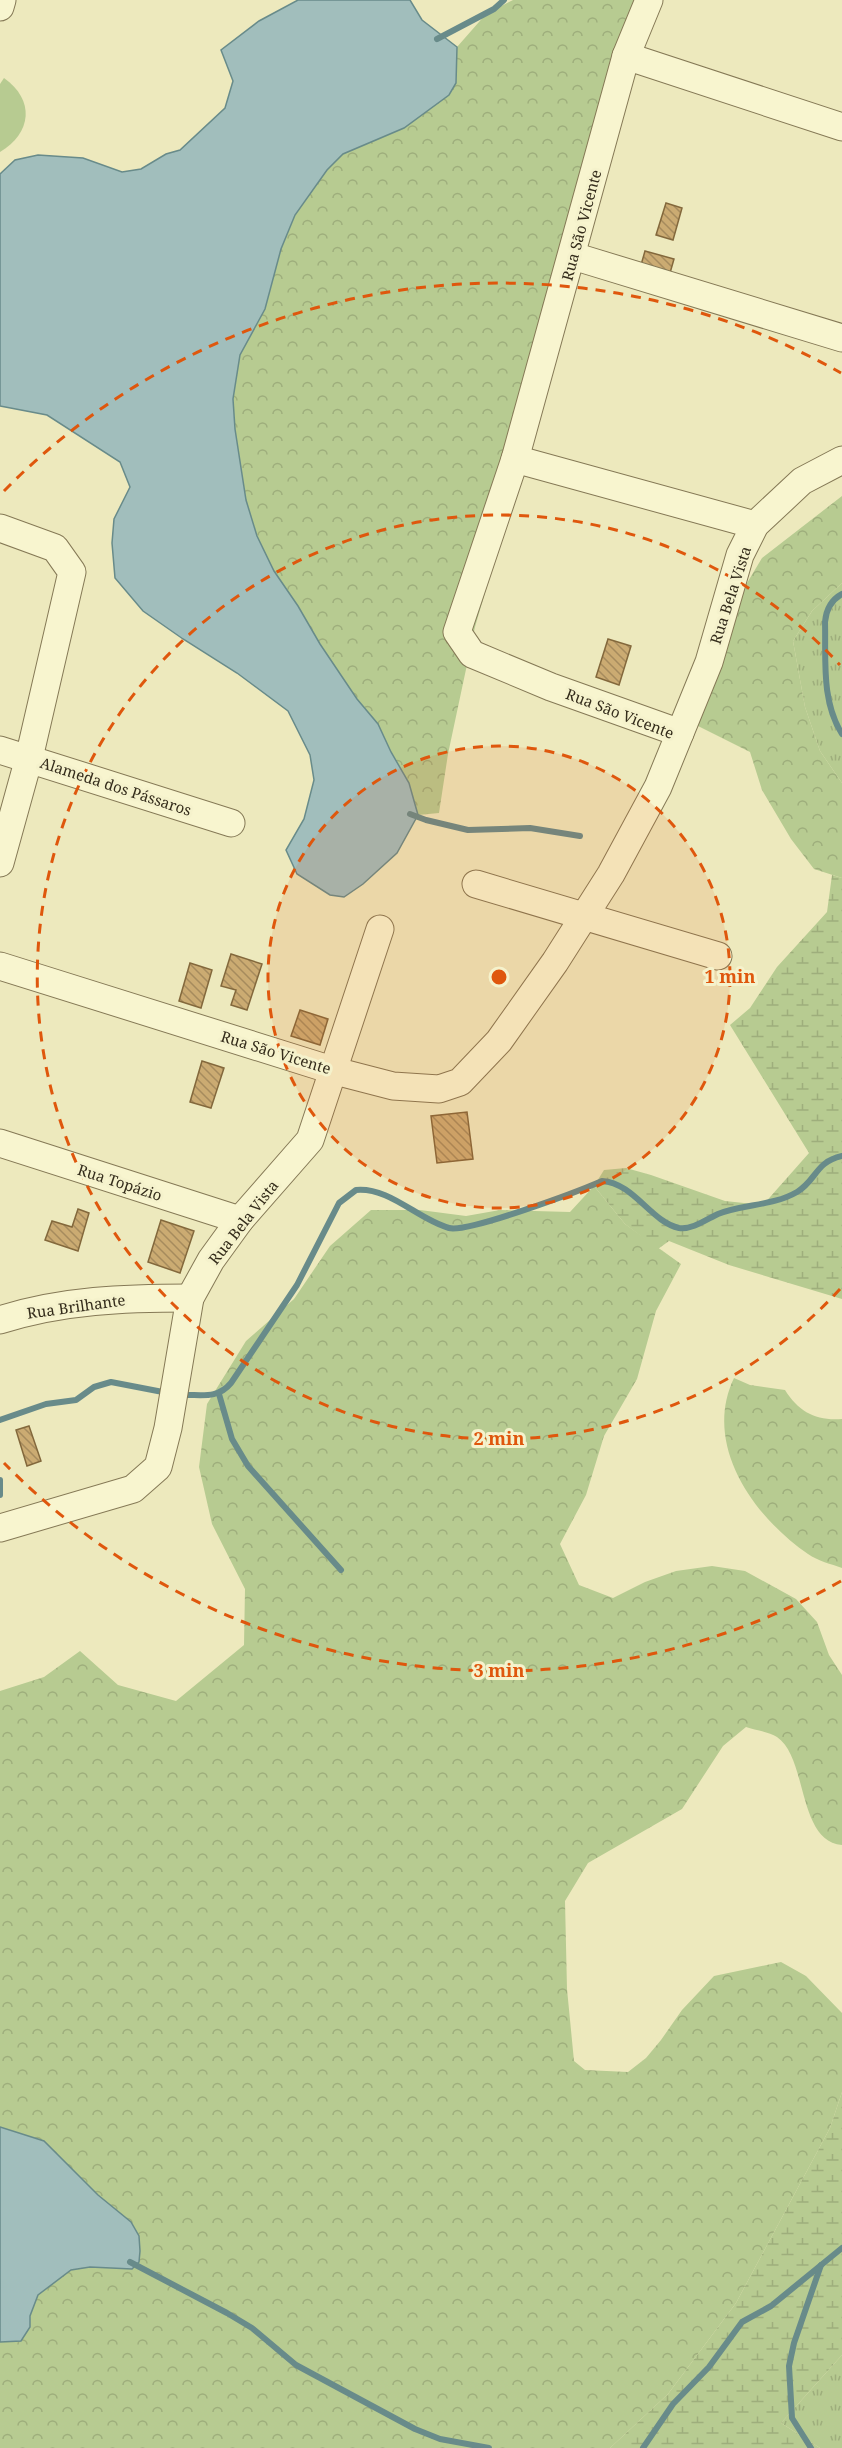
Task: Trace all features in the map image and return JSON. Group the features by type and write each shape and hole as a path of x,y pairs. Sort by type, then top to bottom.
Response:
{"street":[{"path":"0,7 2,0"},
{"name":"Rua São Vicente","path":"0,966 335,1071 393,1086 439,1089 460,1082 499,1041 585,916 658,787 680,733 551,687 472,654 457,632 515,459 573,256 626,57 649,0"},
{"path":"626,57 842,127"},
{"path":"573,256 842,338"},
{"path":"515,459 755,525"},
{"name":"Rua Bela Vista","path":"680,733 709,662 740,555 755,525 802,481 842,460"},
{"path":"0,528 55,548 72,572 29,758 0,863"},
{"name":"Alameda dos Pássaros","path":"0,750 231,823"},
{"path":"476,884 718,956"},
{"name":"Rua Bela Vista","path":"0,1528 134,1489 158,1467 168,1428 190,1298 211,1260 240,1220 310,1140 335,1071 380,929"},
{"name":"Rua Topázio","path":"0,1143 240,1220"},
{"name":"Rua Brilhante","path":"0,1320 26,1312 112,1299 190,1298"}],"green space":[{"path":"513,0 638,0 543,395 475,627 448,754 439,813 418,815 409,783 378,724 357,699 320,644 274,571 256,536 246,500 235,429 233,399 240,355 265,309 281,249 295,215 327,170 343,154 404,128 456,83 457,47 486,14"},
{"path":"4,78 21,96 26,116 24,126 18,136 0,152 0,84"},
{"path":"842,496 842,583 812,611 793,641 805,707 820,751 842,783 842,878 814,869 791,839 762,790 750,752 696,725 741,593 762,558"},
{"path":"842,583 842,783 820,751 805,707 793,641 812,611"},
{"path":"832,875 842,878 842,1299 729,1265 669,1241 658,1249 625,1224 594,1186 604,1170 626,1168 725,1201 763,1205 809,1153 730,1025 750,1008 777,967 827,912"},
{"path":"594,1186 625,1224 681,1264 656,1311 637,1379 604,1436 586,1495 560,1544 579,1585 613,1598 645,1582 676,1571 712,1566 745,1571 796,1599 817,1622 829,1655 842,1675 842,1845 828,1840 817,1829 787,1748 774,1735 746,1727 723,1746 682,1809 588,1863 565,1901 567,1989 574,2061 585,2070 628,2072 646,2058 682,2010 714,1976 781,1962 806,1976 842,2013 842,2092 830,2128 736,2303 668,2394 610,2448 0,2448 0,2342 21,2341 30,2327 30,2316 38,2295 71,2270 90,2267 105,2268 131,2222 98,2195 44,2141 0,2127 0,1691 44,1677 80,1651 118,1685 176,1701 244,1645 245,1589 212,1524 199,1467 207,1404 246,1341 294,1299 330,1246 371,1210 420,1210 466,1216 500,1210 570,1212"},
{"path":"734,1378 750,1385 785,1390 796,1404 816,1417 842,1419 842,1568 812,1556 788,1539 752,1500 729,1453 724,1429 726,1403"},
{"path":"842,2092 842,2355 781,2423 820,2448 610,2448 668,2394 736,2303 830,2128"},
{"path":"842,2355 842,2448 820,2448 781,2423"}],"water":[{"path":"298,0 410,0 422,20 457,47 456,83 449,95 404,128 343,154 327,170 295,215 281,249 265,309 240,355 233,399 235,429 246,500 257,536 274,571 320,644 357,699 378,724 409,783 418,815 397,853 363,884 344,897 330,895 297,874 286,850 304,819 314,780 310,755 288,711 237,673 143,611 115,578 112,543 114,519 130,487 120,462 47,415 0,406 0,174 15,160 38,155 83,158 122,172 141,169 166,154 180,150 225,108 233,81 221,50 259,21"},
{"path":"0,2127 44,2141 98,2195 131,2222 139,2236 139,2262 132,2269 90,2267 71,2270 38,2295 30,2316 30,2327 21,2341 0,2342"}],"building":[{"path":"666,203 682,208 673,240 656,235"},
{"path":"645,251 674,259 670,273 641,265"},
{"path":"608,639 631,646 619,685 596,677"},
{"path":"231,954 262,964 247,1010 231,1005 236,990 221,986"},
{"path":"190,963 212,970 201,1008 179,1001"},
{"path":"300,1010 328,1019 320,1045 291,1036"},
{"path":"202,1061 224,1068 211,1108 190,1102"},
{"path":"467,1112 473,1159 437,1163 431,1116"},
{"path":"78,1209 89,1213 78,1251 45,1240 52,1221 72,1227"},
{"path":"161,1220 194,1231 180,1273 148,1262"},
{"path":"29,1426 41,1461 27,1466 16,1430"}],"waterway":[{"path":"437,39 494,9 504,0"},
{"path":"842,594 830,606 825,622 828,694 835,721 842,734"},
{"path":"410,814 468,830 530,828 580,836"},
{"path":"181,1395 214,1394 231,1383 297,1285 339,1203 356,1190 380,1193 437,1224 449,1228 460,1228 524,1210 602,1181 624,1188 660,1218 669,1224 684,1228 728,1211 788,1197 804,1187 826,1162 842,1156"},
{"path":"0,1420 46,1404 76,1400 94,1387 111,1382 168,1393"},
{"path":"219,1394 232,1439 248,1466 341,1570"},
{"path":"0,1480 0,1495"},
{"path":"643,2448 673,2404 709,2367 742,2322 771,2306 842,2248"},
{"path":"130,2262 227,2313 252,2328 296,2365 415,2429 440,2439 489,2448"},
{"path":"811,2448 792,2418 789,2366 794,2343 821,2265"}]}
